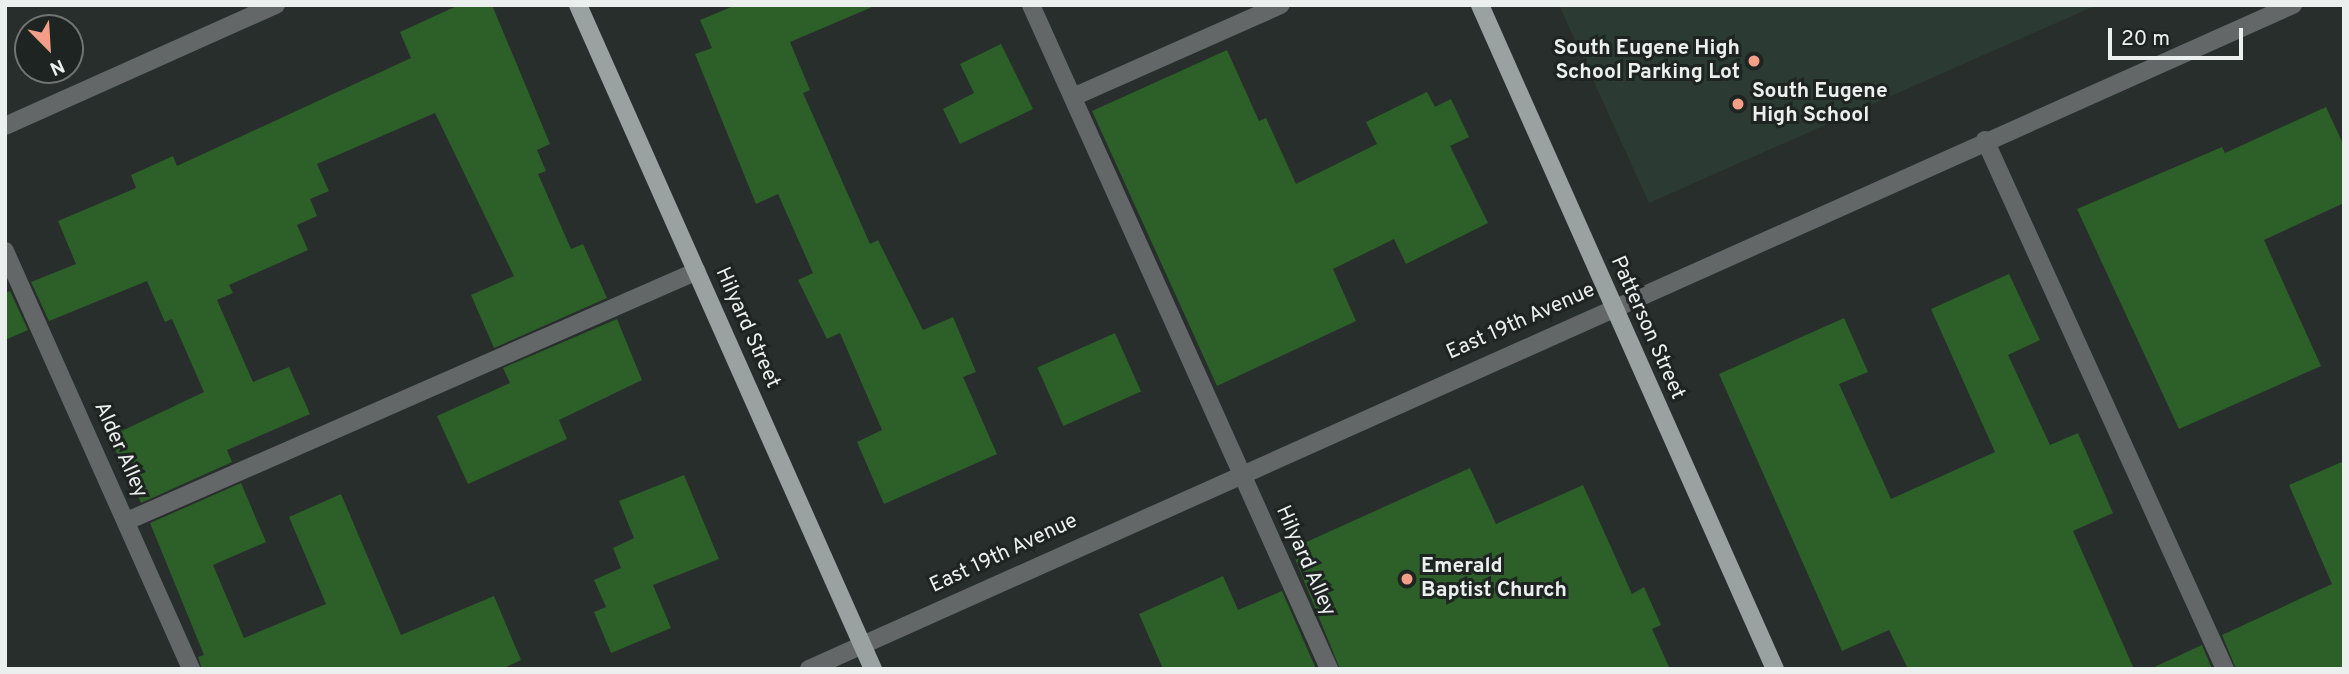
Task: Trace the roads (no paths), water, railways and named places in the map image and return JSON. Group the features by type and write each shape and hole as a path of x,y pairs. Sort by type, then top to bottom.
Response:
{"main road":[{"name":"Hilyard Street","path":"578,5 873,669"},
{"name":"Patterson Street","path":"1480,5 1775,669"}],"street":[{"path":"5,126 276,5"},
{"name":"Hilyard Alley","path":"1031,5 1329,669"},
{"path":"1073,97 1281,5"},
{"name":"East 19th Avenue","path":"809,669 1612,306 2293,5"},
{"path":"1985,140 2225,669"},
{"name":"Alder Alley","path":"5,251 191,669"},
{"path":"127,521 697,271"}],"place":[{"name":"South Eugene High School Parking Lot","path":"1754,61"},
{"name":"South Eugene High School","path":"1738,104"},
{"name":"Emerald Baptist Church","path":"1407,579"}]}
